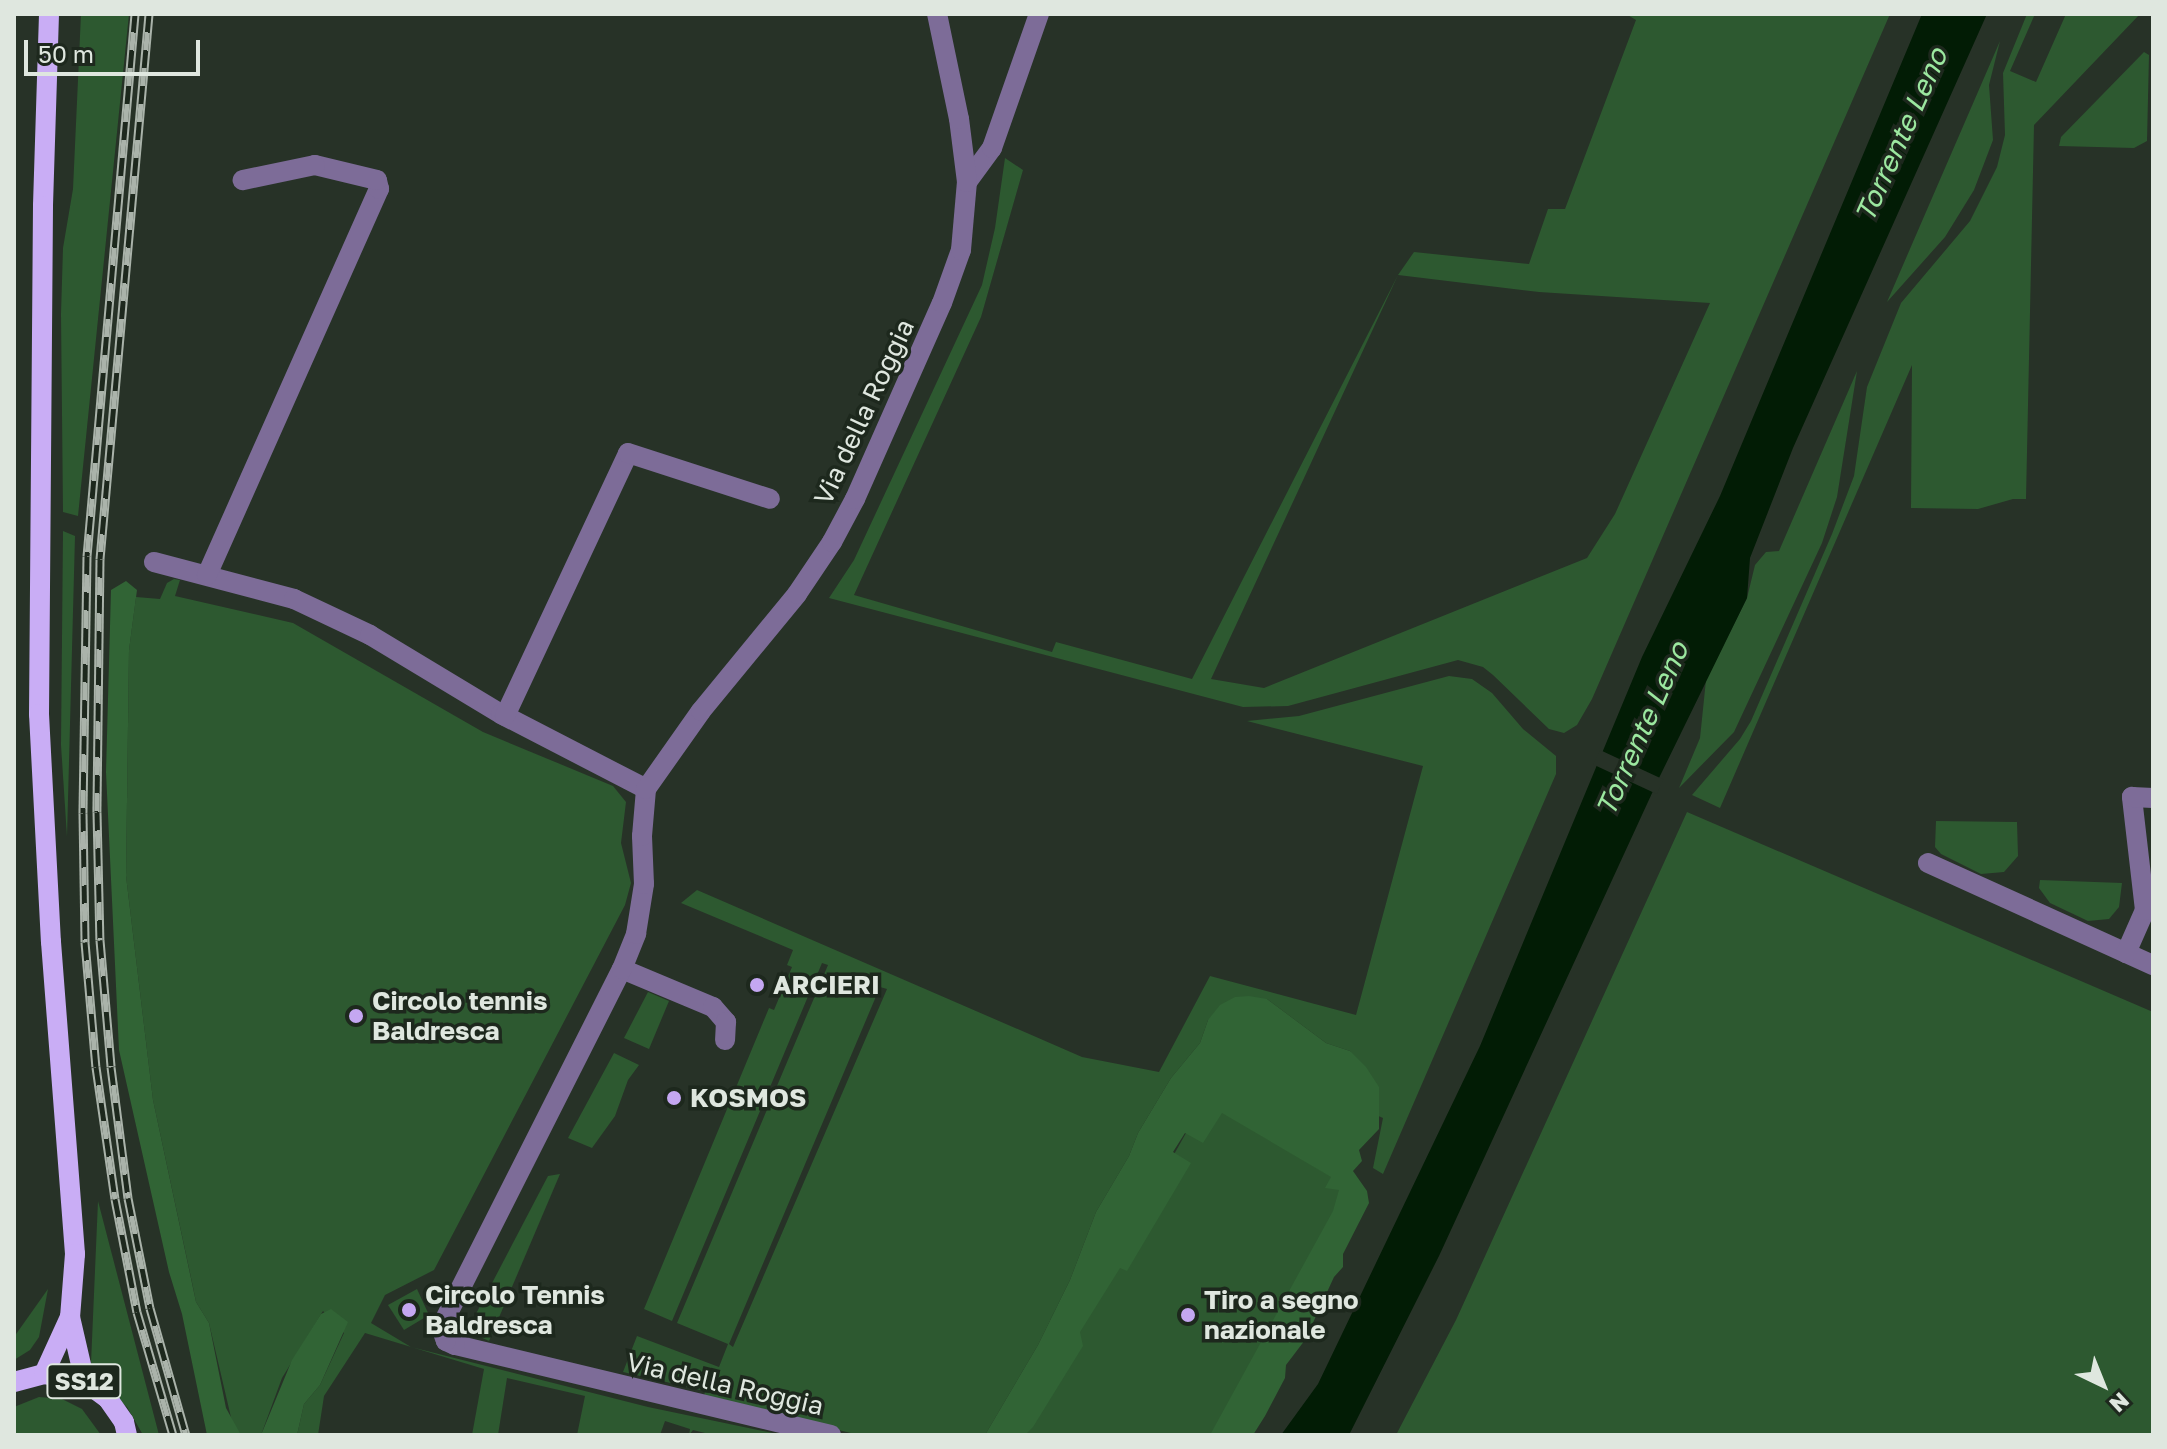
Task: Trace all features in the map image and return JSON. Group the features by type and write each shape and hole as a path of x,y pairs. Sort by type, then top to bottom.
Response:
{"main road":[{"path":"49,14 43,206 39,714 51,942 75,1254 70,1317 85,1382"},
{"path":"44,1374 70,1317"},
{"name":"SS12","path":"14,1382 44,1374 85,1382 108,1399 124,1422 127,1435"}],"street":[{"name":"Via della Roggia","path":"831,1435 455,1345 443,1337 441,1327 622,969 636,934 644,884 642,836 646,789 701,711 797,594 855,499 942,303 961,250 967,182 959,119 937,14"},
{"path":"967,182 992,148 1039,14"},
{"path":"207,575 379,189 377,180 315,165 243,180"},
{"name":"Via della Roggia","path":"505,716 628,453 770,499"},
{"path":"154,562 294,599 370,635 505,716 646,789"},
{"path":"2126,953 2149,910 2132,797 2153,798"},
{"path":"1928,863 2153,965"},
{"path":"622,969 713,1007 726,1022 725,1040"}],"green space":[{"path":"81,14 129,14 78,516 63,512 61,314 63,248 73,189"},
{"path":"1626,14 1890,14 1592,699 1577,725 1564,733 1549,729 1483,667 1458,660 1288,706 1243,707 829,598 854,560 982,285 995,228 1005,158 1023,170 981,317 854,595 1052,652 1056,642 1192,679 1398,275 1414,252 1529,264 1548,209 1565,209 1636,20","holes":["1398,275 1539,292 1710,303 1615,514 1587,558 1264,688 1211,679"]},
{"path":"2027,14 2035,14 2010,71 2036,82 2066,14 2140,14 2034,125 2026,499 2013,499 1978,509 1911,508 1912,365 1720,808 1692,795 1740,739 1751,721 1832,534 1854,476 1867,387 1901,303 1970,221 1997,167 2005,135 2003,73"},
{"path":"2000,41 1989,85 1993,140 1974,190 1945,237 1887,302"},
{"path":"2144,52 2149,55 2147,141 2134,148 2059,146 2061,137"},
{"path":"1857,371 1837,497 1822,543 1734,732 1679,788 1700,738 1706,680 1747,598 1755,565 1766,552 1779,551"},
{"path":"63,531 75,536 67,837 61,745"},
{"name":"Circolo tennis Baldresca","path":"180,580 175,596 293,623 483,732 613,786 626,802 621,843 631,883 625,905 434,1270 385,1295 371,1323 411,1347 365,1333 324,1396 318,1435 297,1435 304,1404 320,1385 344,1333 323,1311 282,1378 261,1435 241,1435 233,1426 209,1323 196,1302 153,1100 126,876 129,650 136,597 160,599 167,583"},
{"path":"126,581 137,590 129,650 126,876 153,1100 196,1302 209,1323 226,1408 241,1435 207,1435 182,1314 169,1272 119,1050 106,772 111,590"},
{"path":"1449,676 1472,679 1492,693 1523,729 1556,756 1556,774 1383,1174 1373,1168 1383,1118 1376,1115 1379,1101 1350,1051 1326,1043 1267,999 1208,1020 1200,1043 1171,1078 1138,1133 1129,1156 1096,1212 1070,1280 1038,1345 985,1435 859,1435 704,1397 705,1391 623,1372 637,1336 719,1367 728,1344 677,1323 828,965 822,963 672,1321 644,1309 769,1008 774,1010 792,967 787,965 793,950 681,903 697,890 1082,1057 1159,1072 1210,976 1356,1015 1423,766 1247,721 1299,716","holes":["880,987 887,989 733,1347 729,1344"]},
{"path":"1687,812 2153,1012 2153,1435 1396,1435 1456,1320"},
{"path":"1936,821 2017,822 2018,856 2004,872 1981,874 1941,854 1935,847"},
{"path":"2040,880 2122,883 2119,907 2109,919 2088,921 2050,903 2039,888"},
{"path":"648,992 669,1001 649,1049 624,1038"},
{"path":"1235,997 1267,999 1326,1043 1350,1051 1366,1067 1379,1087 1379,1129 1359,1150 1362,1161 1353,1171 1367,1191 1369,1203 1343,1254 1343,1267 1334,1277 1305,1340 1286,1365 1285,1378 1265,1416 1253,1435 1210,1435 1333,1211 1339,1190 1325,1188 1331,1177 1222,1113 1203,1143 1185,1133 1173,1152 1191,1163 1127,1271 1120,1268 1080,1332 1083,1346 1033,1427 1025,1435 985,1435 1038,1345 1070,1280 1096,1212 1171,1078 1200,1043 1208,1020 1220,1005"},
{"path":"614,1053 639,1065 628,1080 615,1116 592,1148 568,1138"},
{"name":"Tiro a segno nazionale","path":"1204,1101 1332,1177 1353,1198 1231,1435 1016,1435"},
{"path":"560,1174 489,1341 467,1331 548,1176"},
{"path":"98,1201 159,1435 143,1435 127,1407 102,1386 91,1363"},
{"path":"48,1289 39,1337 30,1350 14,1360 14,1337"},
{"name":"Circolo Tennis Baldresca","path":"417,1289 429,1315 404,1330 388,1305"},
{"path":"331,1309 348,1322 320,1385 304,1404 297,1435 261,1435 292,1360 321,1314"},
{"path":"413,1347 648,1407 782,1435 713,1435 693,1430 689,1435 690,1429 665,1421 660,1435 577,1435 585,1396 507,1378 498,1435 472,1435 484,1369"},
{"path":"39,1397 62,1399 82,1409 101,1435 14,1435 14,1407"}],"water":[{"name":"Torrente Leno","path":"1922,14 1987,14 1793,448 1750,558 1747,598 1659,778 1439,1256 1349,1435 1281,1435 1318,1384 1480,1046 1642,657 1720,496"}],"pier":[{"path":"1600,750 1663,780 1657,794 1593,765"}],"railway":[{"path":"135,14 87,556 83,813 85,942 96,1067 115,1199 137,1312 173,1435"},
{"path":"149,14 100,559 97,812 100,940 111,1067 128,1198 150,1308 186,1435"}],"place":[{"name":"ARCIERI","path":"757,985"},
{"name":"Circolo tennis Baldresca","path":"356,1016"},
{"name":"KOSMOS","path":"674,1098"},
{"name":"Circolo Tennis Baldresca","path":"409,1310"},
{"name":"Tiro a segno nazionale","path":"1188,1315"}]}
